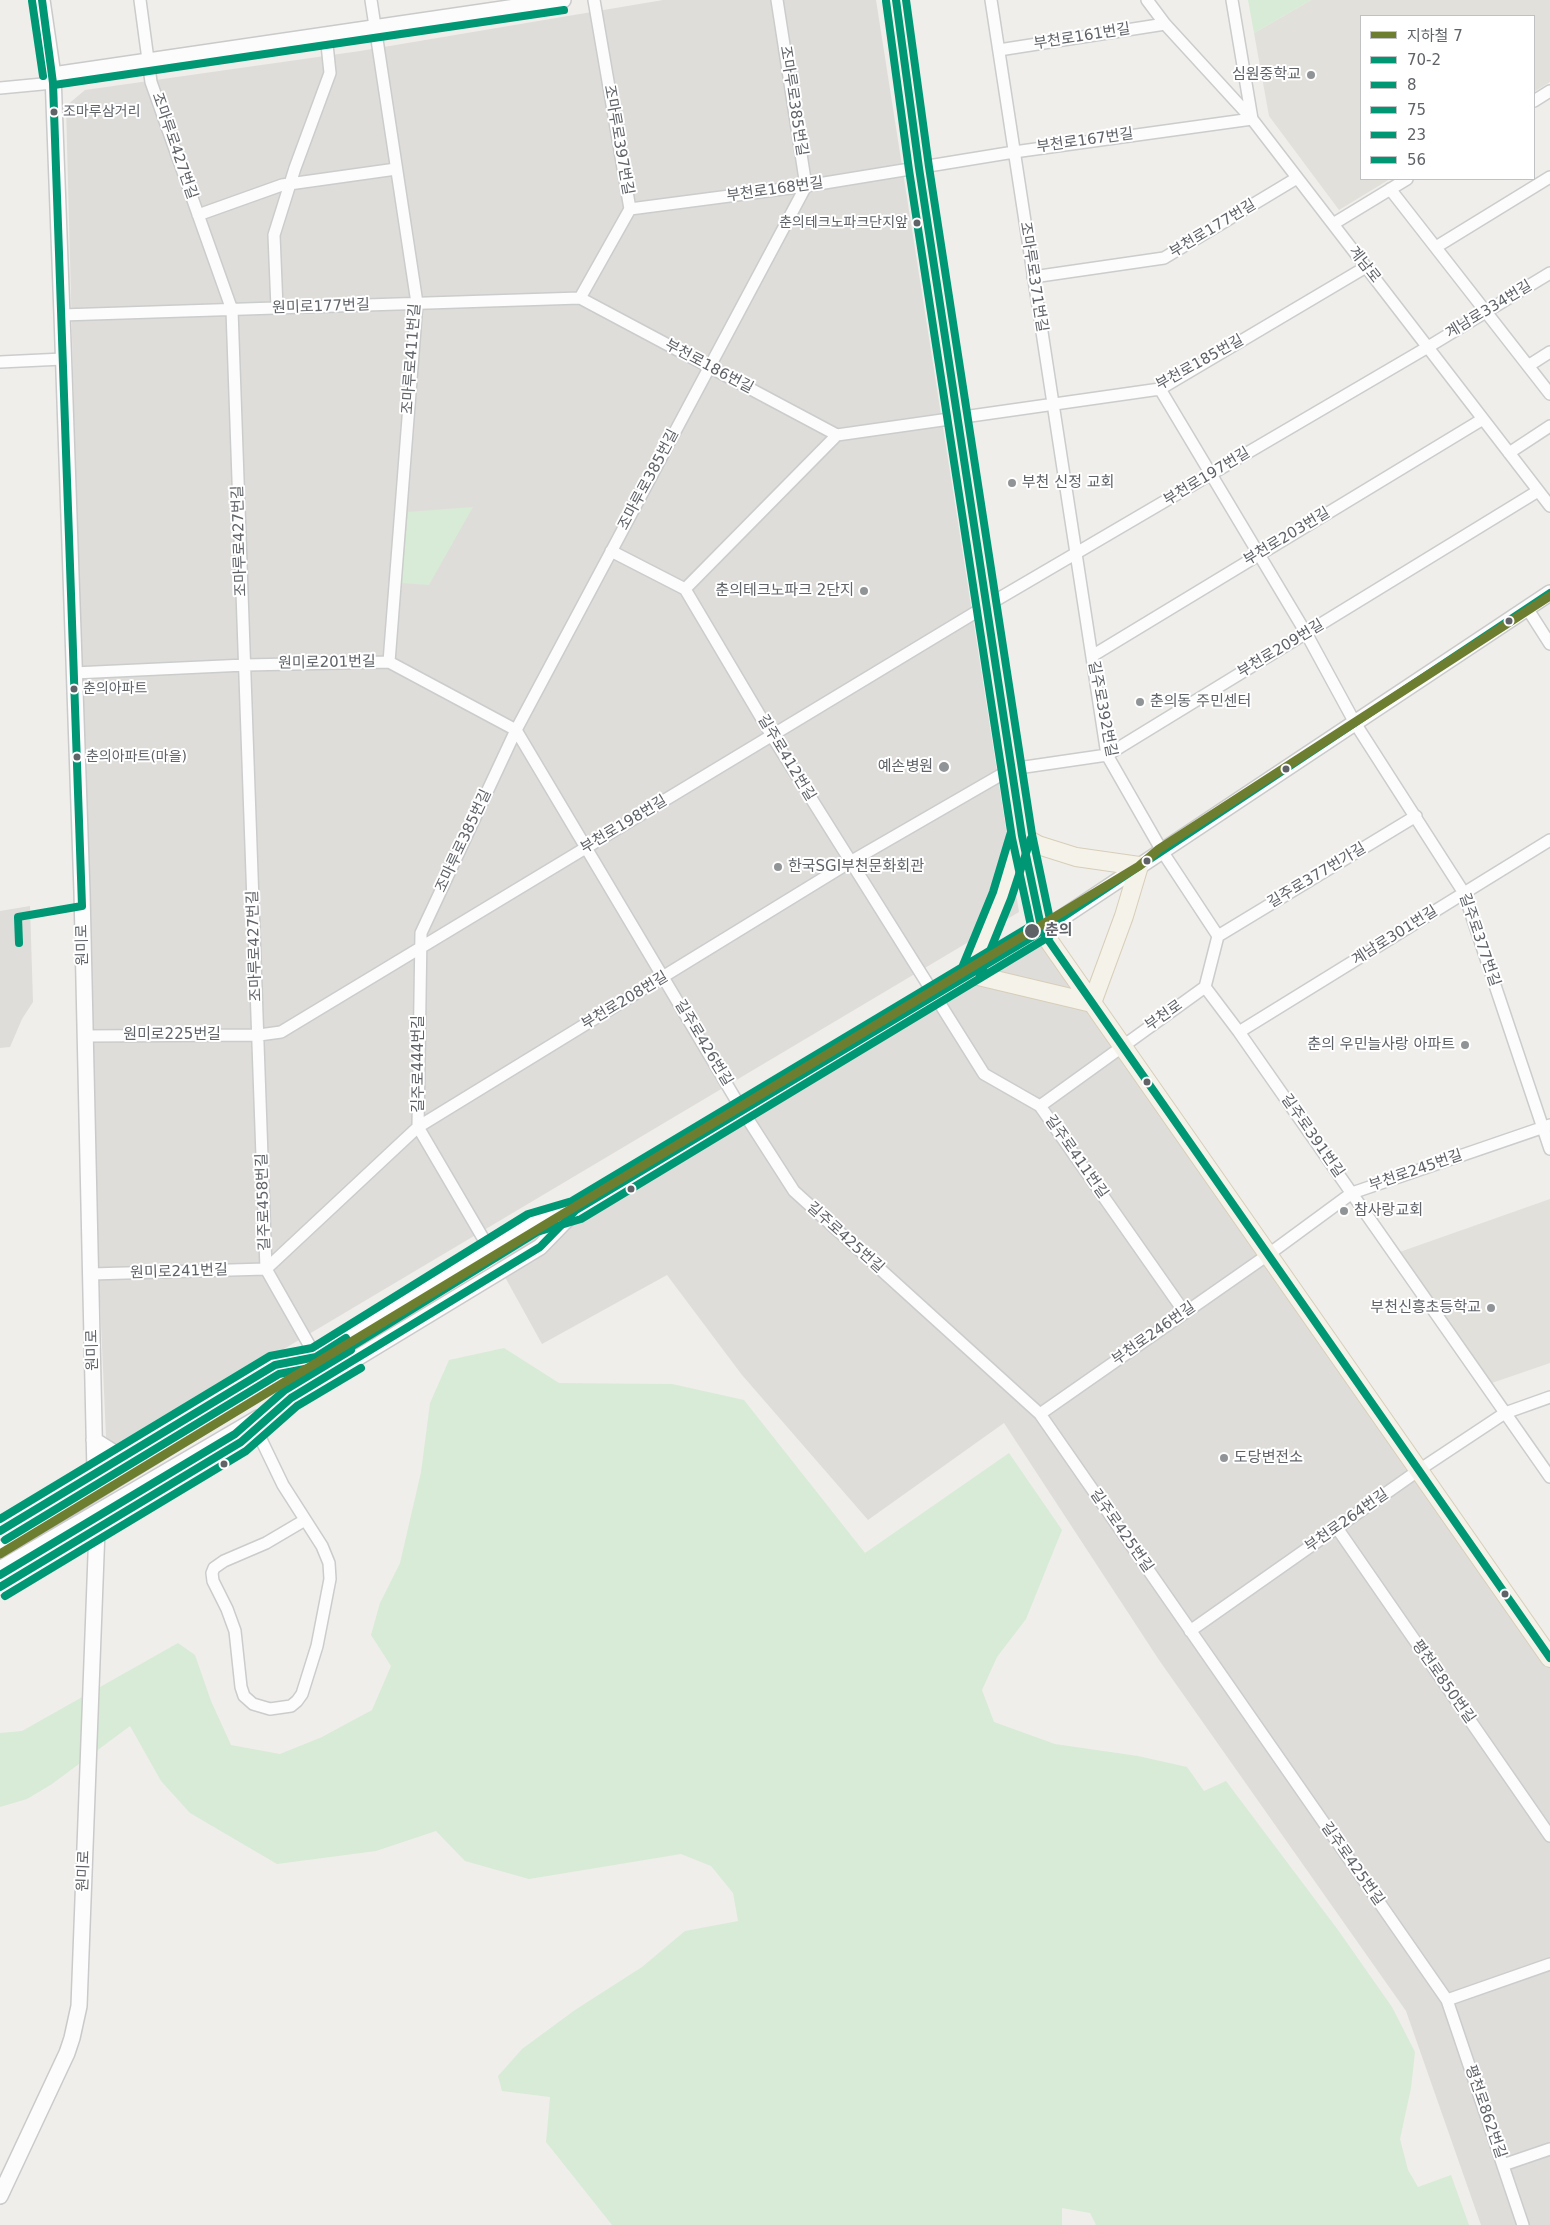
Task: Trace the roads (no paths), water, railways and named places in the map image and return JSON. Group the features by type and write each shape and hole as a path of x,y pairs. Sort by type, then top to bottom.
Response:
{"main road":[{"path":"896,0 919,168 1011,769 1022,836 1042,930 1550,1658"},
{"path":"1022,836 1038,846 1076,857 1139,866 1124,916 1092,1003"},
{"path":"1022,836 1002,895 970,974 1092,1003"}],"street":[{"name":"원미로","path":"42,0 53,79 64,359 92,1274 95,1472"},
{"name":"조마루로427번길","path":"140,0 151,82 232,310 258,1034"},
{"name":"조마루로411번길","path":"371,0 417,303 389,662"},
{"path":"0,88 148,62 563,0"},
{"name":"조마루로397번길","path":"580,298 630,209 594,0"},
{"name":"조마루로385번길","path":"420,948 421,933 516,730 806,186 776,0"},
{"name":"조마루로371번길","path":"991,0 1076,554"},
{"path":"1147,0 1165,24 1252,119"},
{"name":"계남로","path":"1232,0 1252,119 1509,453 1546,498"},
{"name":"부천로161번길","path":"998,50 1165,24"},
{"path":"277,308 274,235 290,184 330,73 326,35"},
{"path":"1535,100 1550,91"},
{"name":"부천로167번길","path":"919,168 1014,152 1252,119"},
{"name":"부천로168번길","path":"630,209 806,186 919,168"},
{"path":"198,215 249,196 290,184 396,169"},
{"path":"1436,247 1550,177"},
{"name":"부천로177번길","path":"1033,277 1164,258 1298,178"},
{"path":"1333,224 1405,180"},
{"path":"1390,189 1550,394"},
{"name":"부천로185번길","path":"957,418 1160,389 1366,267"},
{"name":"계남로334번길","path":"1428,347 1550,272"},
{"name":"원미로177번길","path":"62,315 580,298"},
{"name":"부천로186번길","path":"580,298 837,435"},
{"name":"부천로197번길","path":"986,606 1428,347"},
{"path":"1528,366 1550,352"},
{"path":"1,360 64,359"},
{"name":"길주로377번길","path":"1160,389 1306,634 1355,722 1464,893 1546,1126 1550,1149"},
{"path":"611,551 685,589 837,435 957,418"},
{"name":"부천로203번길","path":"1092,656 1483,419"},
{"path":"1509,453 1550,426"},
{"name":"부천로209번길","path":"1011,769 1107,755 1306,634 1546,498"},
{"name":"길주로392번길","path":"1076,554 1107,755 1162,851"},
{"name":"길주로412번길","path":"685,589 772,736 934,995"},
{"path":"0,1550 533,1224 576,1210 1042,930 1550,593"},
{"name":"부천로198번길","path":"258,1034 281,1032 986,606"},
{"path":"1527,608 1550,644"},
{"name":"원미로201번길","path":"74,673 245,665 389,662 516,730"},
{"path":"516,730 586,848"},
{"name":"부천로208번길","path":"266,1269 418,1127 664,978 850,862 1011,769"},
{"name":"길주로377번가길","path":"1218,936 1416,816"},
{"name":"계남로301번길","path":"1239,1032 1550,840"},
{"name":"길주로426번길","path":"586,848 742,1110"},
{"path":"1162,851 1218,936 1205,987"},
{"name":"길주로444번길","path":"420,948 418,1127 490,1250"},
{"name":"길주로391번길","path":"1205,987 1239,1032 1550,1477"},
{"name":"부천로","path":"1040,1106 1122,1045 1205,987"},
{"name":"길주로411번길","path":"934,995 984,1074 1040,1106 1185,1313"},
{"name":"원미로225번길","path":"85,1036 258,1034"},
{"name":"길주로458번길","path":"258,1034 266,1269 316,1357"},
{"name":"길주로425번길","path":"742,1110 794,1192 1040,1414 1446,2000"},
{"name":"부천로245번길","path":"1269,1254 1352,1193 1546,1126"},
{"path":"0,1568 291,1398 540,1247 576,1210"},
{"name":"부천로246번길","path":"1040,1414 1269,1254"},
{"path":"469,1263 484,1262 487,1265 488,1273 480,1283"},
{"name":"원미로241번길","path":"92,1274 266,1269"},
{"path":"0,1531 275,1365 316,1357"},
{"name":"부천로264번길","path":"1190,1631 1419,1470 1505,1413 1550,1397"},
{"path":"0,1587 241,1442 291,1398"},
{"path":"256,1429 283,1485 322,1546 329,1562 330,1579 327,1602 312,1664 302,1694 296,1703 290,1706 270,1708 253,1704 244,1696 233,1624 213,1581 212,1573 214,1568 224,1561 266,1543 305,1520"},
{"path":"94,1440 121,1457"},
{"name":"평천로850번길","path":"1337,1528 1550,1836"},
{"name":"원미로","path":"0,2196 67,2053 79,2006 97,1529"},
{"path":"1446,2000 1550,1964"},
{"name":"평천로862번길","path":"1446,2000 1523,2225"},
{"path":"1503,2165 1550,2149"}],"metro line":[{"name":"7","path":"0,1554 1139,866 1159,849 1550,596"}],"place":[{"name":"심원중학교","path":"1311,75"},
{"name":"조마루삼거리","path":"54,112"},
{"name":"춘의테크노파크단지앞","path":"917,223"},
{"name":"부천 신정 교회","path":"1012,483"},
{"name":"춘의테크노파크 2단지","path":"864,591"},
{"name":"춘의아파트","path":"74,689"},
{"name":"춘의동 주민센터","path":"1140,702"},
{"name":"춘의아파트(마을)","path":"77,757"},
{"name":"예손병원","path":"944,767"},
{"name":"한국SGI부천문화회관","path":"778,867"},
{"name":"춘의","path":"1032,931"},
{"name":"춘의 우민늘사랑 아파트","path":"1465,1045"},
{"name":"참사랑교회","path":"1344,1211"},
{"name":"부천신흥초등학교","path":"1491,1308"},
{"name":"도당변전소","path":"1224,1458"}]}
